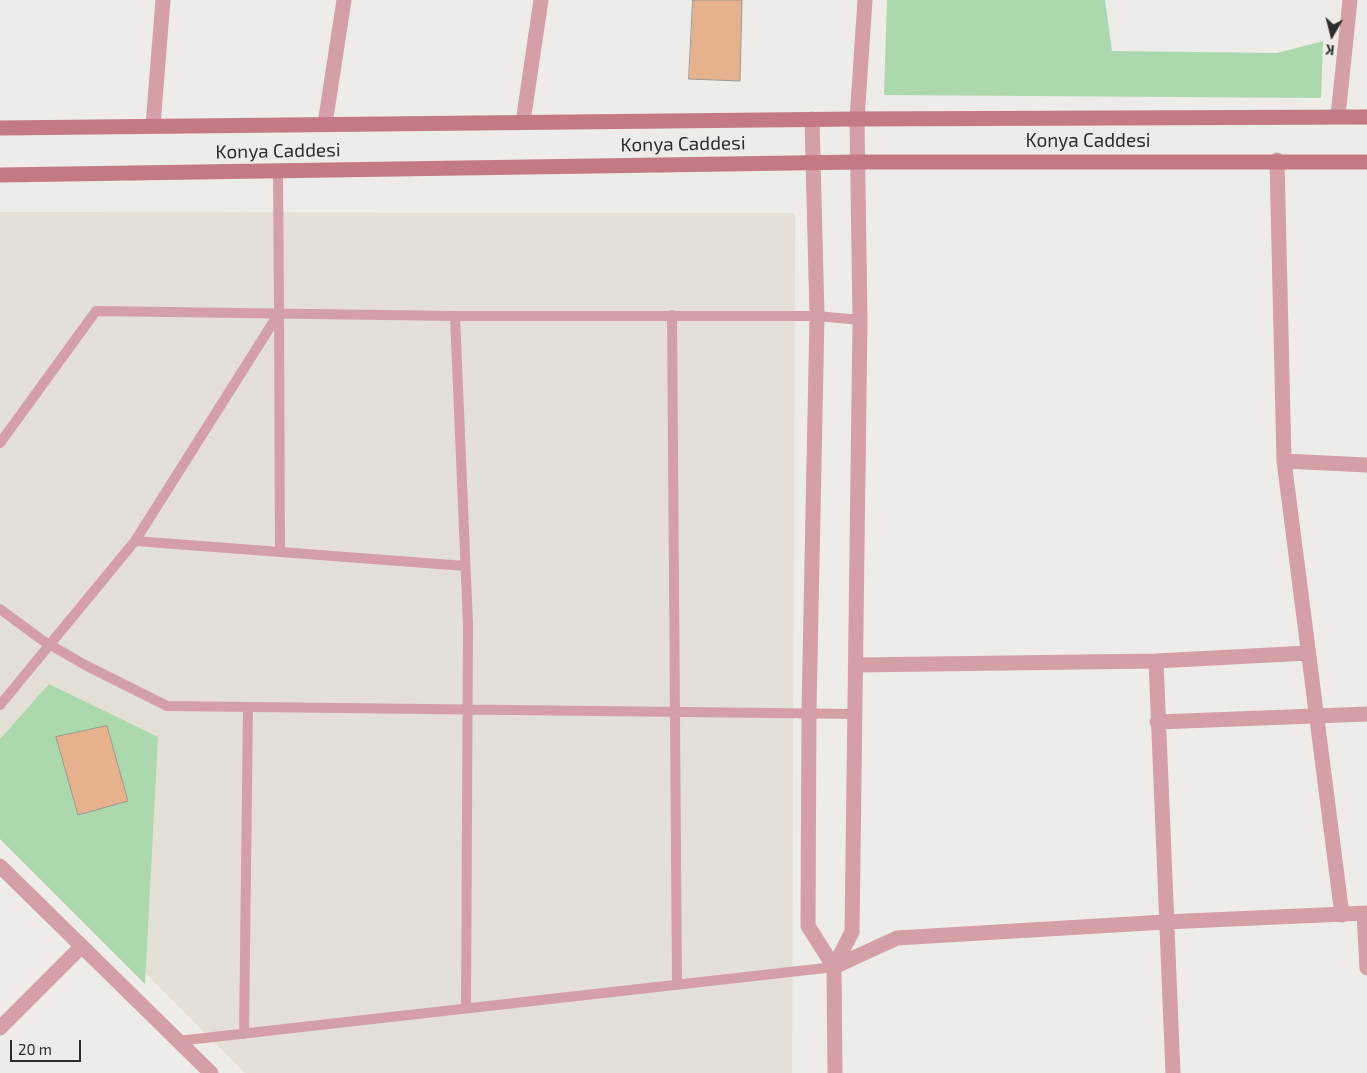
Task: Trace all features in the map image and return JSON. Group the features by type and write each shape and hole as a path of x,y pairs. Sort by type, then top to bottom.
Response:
{"main road":[{"name":"Konya Caddesi","path":"0,128 812,119 1367,116"},
{"name":"Konya Caddesi","path":"0,175 813,162 1277,160 1367,162"}],"street":[{"path":"154,125 164,0"},
{"path":"324,124 344,0"},
{"path":"523,122 541,0"},
{"path":"835,1073 834,967 852,932 857,665 860,320 857,119 865,0"},
{"path":"1338,116 1350,0"},
{"path":"812,119 817,316 809,714 808,926 834,967"},
{"path":"1277,160 1284,461 1342,915"},
{"path":"1284,461 1367,465"},
{"path":"857,665 1156,661 1308,652"},
{"path":"1156,661 1165,922 1173,1073"},
{"path":"1157,722 1367,714"},
{"path":"0,866 211,1073"},
{"path":"834,967 897,938 1165,922 1365,914 1367,968"},
{"path":"0,1028 81,947"}],"lane":[{"path":"278,171 280,552"},
{"path":"0,443 96,311 455,316 817,316 860,320"},
{"path":"0,706 135,541 280,313"},
{"path":"672,315 677,984"},
{"path":"455,316 465,566 467,709 466,1008"},
{"path":"135,541 465,566"},
{"path":"0,609 50,645 85,666 167,706 856,714"},
{"path":"244,1034 248,707"},
{"path":"178,1041 834,967"}],"shaded area":[{"path":"0,212 795,213 792,1073 245,1073 0,827"}],"green space":[{"path":"887,0 1105,0 1112,51 1277,53 1323,41 1321,98 884,95"},
{"path":"49,684 158,737 145,984 0,839 0,739"}],"building":[{"path":"693,0 742,0 740,81 689,79"},
{"path":"107,726 128,801 78,815 56,737"}]}
